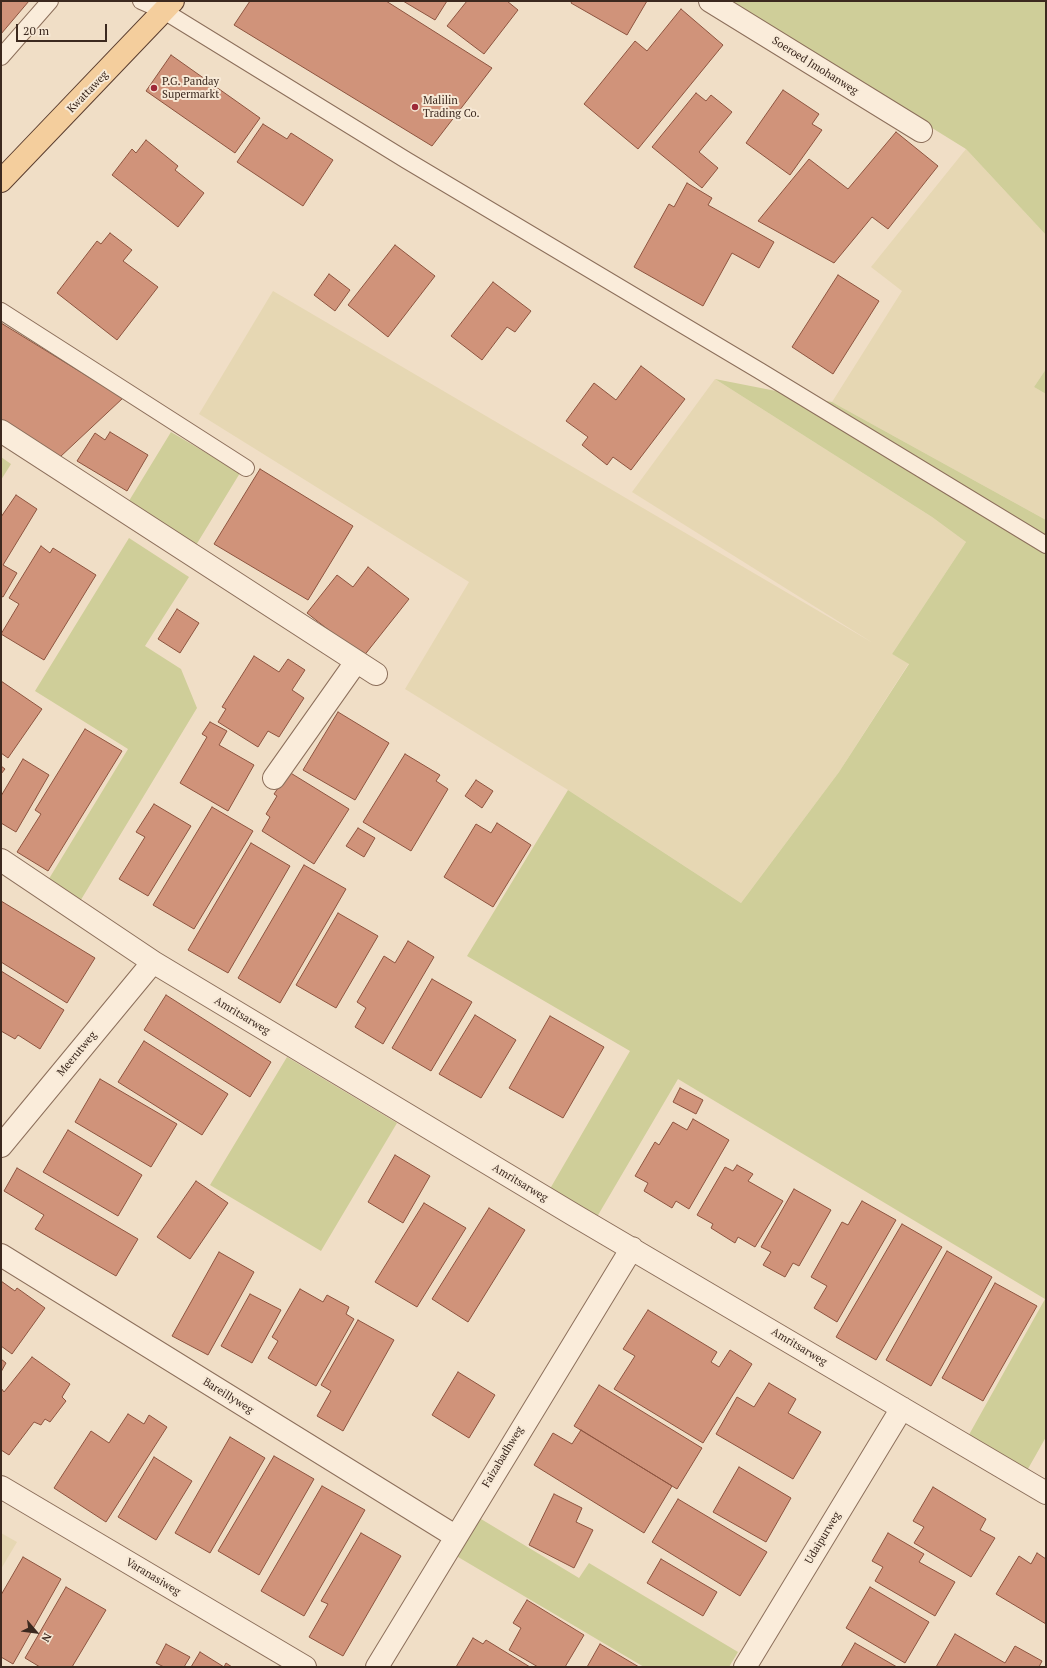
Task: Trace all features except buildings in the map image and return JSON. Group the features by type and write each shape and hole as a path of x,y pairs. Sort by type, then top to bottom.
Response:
{"main road":[{"name":"Kwattaweg","path":"1,182 169,6"}],"street":[{"name":"Soeroed Jmohanweg","path":"710,1 921,131"},
{"path":"1,431 376,674"},
{"path":"274,778 356,662"},
{"name":"Amritsarweg","path":"1,860 153,962 1046,1493"},
{"name":"Meerutweg","path":"1,1146 153,962"},
{"name":"Faizabadhweg","path":"377,1667 455,1536 632,1248"},
{"name":"Bareillyweg","path":"1,1255 455,1536"},
{"name":"Udaipurweg","path":"745,1667 902,1408"},
{"name":"Varanasiweg","path":"1,1487 305,1667"}],"lane":[{"path":"1,57 50,1"},
{"path":"141,1 169,6 406,160 760,371 1046,545"},
{"path":"1,311 246,468"}],"shaded area":[{"path":"727,1 1046,1 1046,235 966,149"},
{"path":"966,149 1046,235 1046,369 1034,387 1046,394 1046,520 832,402 902,291 871,267"},
{"path":"273,291 873,643 632,492 715,379 932,517 966,542 892,654 909,663 839,772 741,903 568,790 405,689 469,582 199,414"},
{"path":"1046,369 1046,394 1034,387"},
{"path":"715,379 832,402 1046,520 1046,1437 1020,1483 961,1449 1045,1299 678,1079 594,1222 547,1194 630,1051 467,956 568,790 741,903 839,772 909,664 892,654 966,542 932,517"},
{"path":"171,432 240,473 190,555 121,514"},
{"path":"1,457 11,464 1,480"},
{"path":"129,538 189,577 145,646 181,669 197,708 79,903 47,882 128,749 35,691"},
{"path":"287,1057 397,1123 321,1251 210,1185"},
{"path":"476,1516 579,1578 589,1563 738,1652 729,1667 644,1667 453,1554"},
{"path":"1,1533 17,1542 1,1569"}],"place":[{"name":"P.G. Panday Supermarkt","path":"154,88"},
{"name":"Malilin Trading Co.","path":"415,107"}]}
